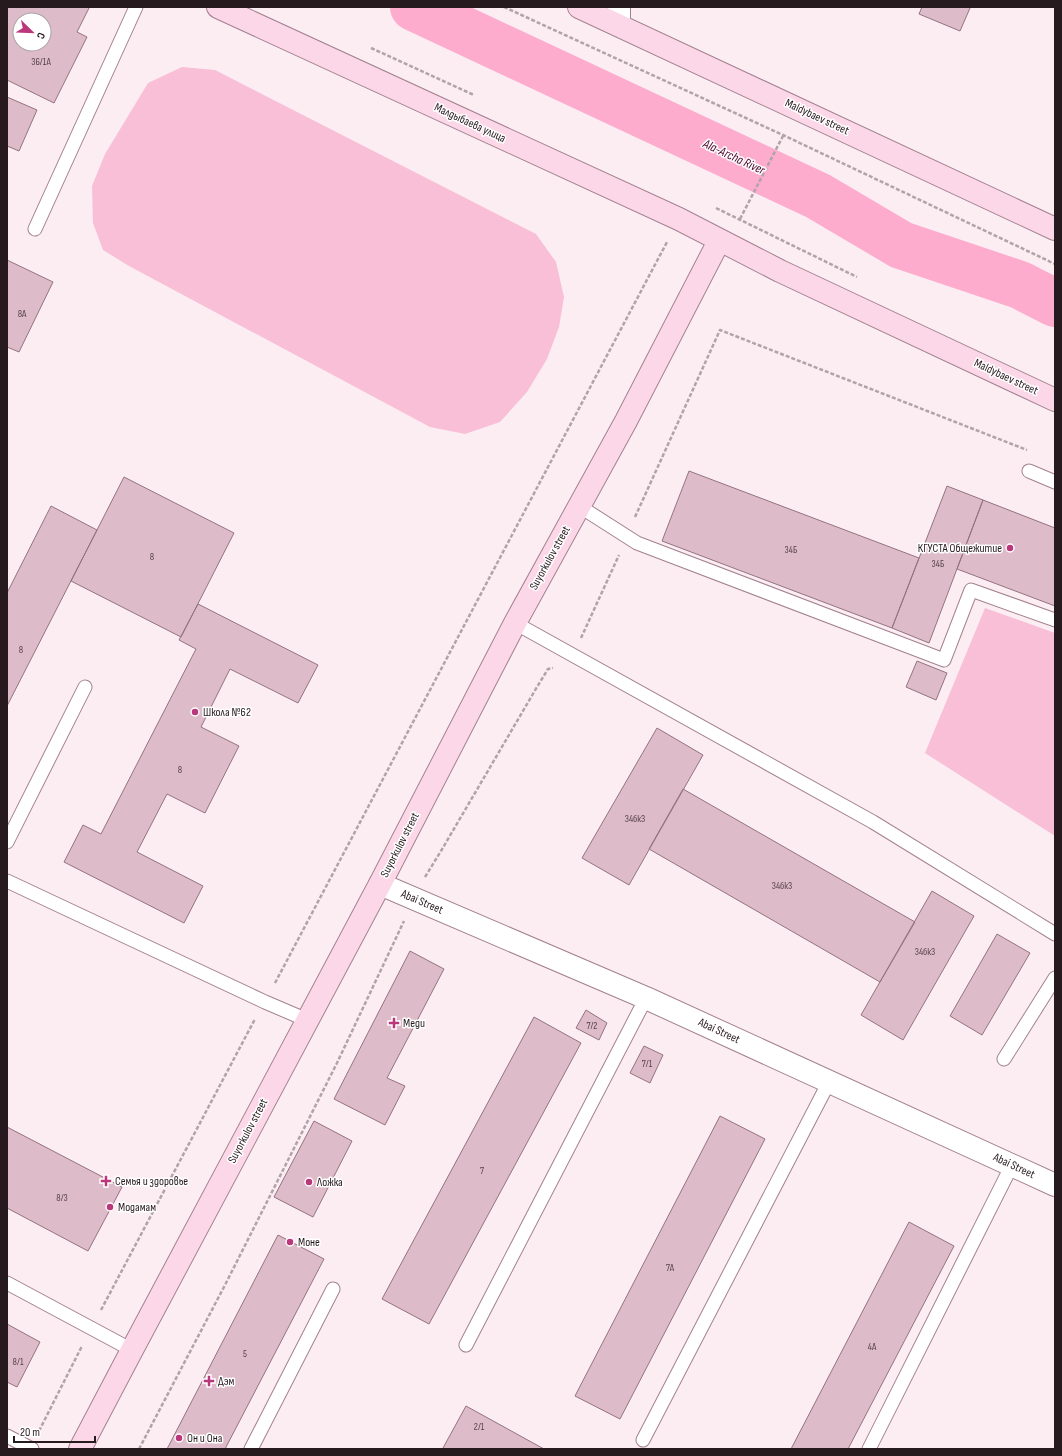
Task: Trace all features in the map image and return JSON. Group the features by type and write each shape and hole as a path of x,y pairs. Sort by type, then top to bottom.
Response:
{"street":[{"name":"Малдыбаева улица","path":"218,7 679,219 720,241"},
{"name":"Maldybaev street","path":"579,7 619,16 1054,224"},
{"name":"Maldybaev street","path":"720,241 780,272 1055,400"},
{"name":"Suyorkulov street","path":"80,1449 380,884 515,623 626,421 720,241"},
{"name":"Abai Street","path":"380,884 646,998 1055,1185"}],"lane":[{"path":"35,229 136,7"},
{"path":"1028,471 1055,482"},
{"path":"579,506 637,543 944,660 971,590 1055,620"},
{"path":"515,623 873,822 1055,934"},
{"path":"7,842 85,687"},
{"path":"7,881 265,1002 307,1020"},
{"path":"1004,1059 1055,978"},
{"path":"466,1344 646,998"},
{"path":"643,1440 829,1082"},
{"path":"869,1449 1012,1165"},
{"path":"7,1283 132,1350"},
{"path":"250,1449 334,1289"},
{"path":"7,1436 31,1448"}],"path":[{"path":"504,7 783,135 1055,264"},
{"path":"712,206 740,219 783,135"},
{"path":"31,1448 91,1327 265,1002 679,219"},
{"path":"139,1449 225,1285 323,1090 414,899"}],"shaded area":[{"path":"182,67 215,70 536,234 556,262 564,297 559,327 547,359 527,392 500,422 465,434 430,427 129,266 103,250 93,223 92,186 105,154 148,83"},
{"path":"985,608 1055,633 1055,836 925,753"}],"building":[{"path":"8,7 89,8 77,32 87,37 54,103 7,80"},
{"path":"922,7 970,8 960,31 919,14"},
{"path":"7,97 37,110 19,151 7,146"},
{"path":"7,260 53,282 19,352 7,347"},
{"path":"689,471 919,558 892,628 662,541"},
{"path":"124,477 234,533 181,637 71,581"},
{"path":"947,486 983,500 929,643 892,628"},
{"name":"КГУСТА Общежитие","path":"983,500 1055,528 1055,606 957,569"},
{"path":"51,506 97,530 7,706 7,593"},
{"path":"198,604 318,665 298,703 230,669 201,727 239,746 205,813 167,794 137,852 203,886 184,923 64,862 83,825 101,834 196,649 179,640"},
{"path":"917,661 947,673 936,700 906,687"},
{"path":"657,728 703,755 629,885 582,858"},
{"path":"683,789 915,922 880,982 649,849"},
{"path":"932,891 974,916 903,1040 861,1015"},
{"path":"997,934 1030,953 982,1035 950,1016"},
{"name":"Меди","path":"410,951 444,969 387,1078 405,1086 385,1125 334,1099"},
{"path":"586,1010 607,1023 599,1040 576,1028"},
{"path":"534,1017 581,1043 429,1324 382,1299"},
{"path":"644,1046 663,1055 650,1083 630,1073"},
{"path":"720,1116 765,1139 620,1419 575,1396"},
{"path":"314,1121 352,1141 313,1217 274,1197"},
{"path":"7,1127 122,1187 88,1251 7,1208"},
{"path":"909,1222 954,1246 848,1449 791,1449"},
{"path":"278,1235 324,1259 225,1449 167,1449"},
{"path":"7,1324 40,1342 17,1387 7,1382"},
{"path":"466,1406 544,1449 443,1448"}],"waterway":[{"name":"Ala-Archa River","path":"414,7 818,196 901,245 1020,285 1055,303"}],"place":[{"name":"КГУСТА Общежитие","path":"1010,548"},
{"name":"Школа №62","path":"195,712"},
{"name":"Меди","path":"394,1023"},
{"name":"Семья и здоровье","path":"106,1181"},
{"name":"Ложка","path":"309,1182"},
{"name":"Модамам","path":"110,1207"},
{"name":"Моне","path":"290,1242"},
{"name":"Дэм","path":"209,1381"},
{"name":"Он и Она","path":"179,1438"}]}
